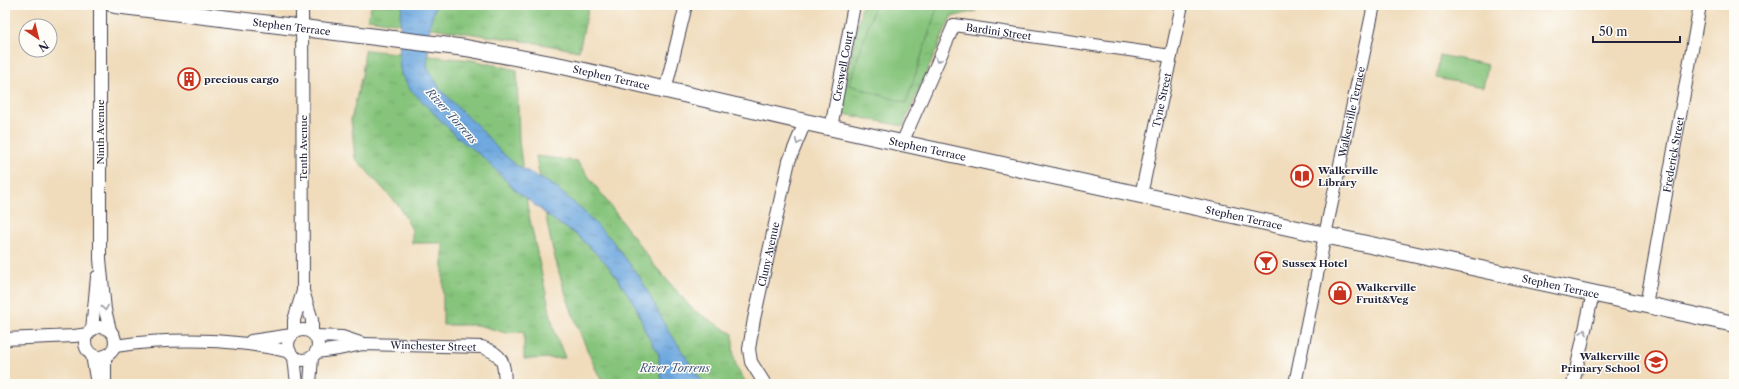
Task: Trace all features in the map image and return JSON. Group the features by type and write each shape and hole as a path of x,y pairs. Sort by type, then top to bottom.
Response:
{"main road":[{"name":"Stephen Terrace","path":"115,5 466,48 567,68 831,128 1734,324"}],"street":[{"name":"Ninth Avenue","path":"100,5 100,259 105,310 113,337"},
{"name":"Tenth Avenue","path":"302,5 303,290 312,320 314,334"},
{"path":"666,91 686,5"},
{"name":"Creswell Court","path":"831,128 854,5"},
{"name":"Tyne Street","path":"1141,195 1182,5"},
{"name":"Walkerville Terrace","path":"1295,384 1374,5"},
{"name":"Frederick Street","path":"1646,304 1700,5"},
{"name":"Bardini Street","path":"902,143 954,25 1171,56"},
{"name":"Cluny Avenue","path":"766,384 760,378 751,362 749,348 789,161 805,122"},
{"name":"Ninth Avenue","path":"90,332 100,259"},
{"name":"Tenth Avenue","path":"293,334 294,320 303,290"},
{"path":"1573,384 1593,293"},
{"path":"5,339 90,332 103,327 113,337 132,336 164,341 244,342 293,334 304,329 314,334 318,344 314,354 310,384"},
{"path":"90,332 86,340 97,384"},
{"path":"293,334 288,343 292,354 298,384"},
{"name":"Winchester Street","path":"314,334 342,337 363,344"},
{"path":"29,338 73,344 98,357 111,353 113,337"},
{"path":"244,342 292,354 303,360 314,354"},
{"name":"Winchester Street","path":"314,354 363,344 482,347 501,358 504,364 505,384"},
{"path":"105,356 105,384"}],"green space":[{"path":"372,5 589,5 579,51 531,42 367,19"},
{"path":"862,5 974,5 976,11 951,17 903,126 839,113"},
{"path":"875,5 938,5 906,103 849,85"},
{"path":"365,50 472,60 517,70 519,141 528,211 554,330 565,358 524,359 524,331 506,333 478,325 443,325 443,243 412,243 412,230 400,207 355,158 351,120 362,75"},
{"path":"1440,55 1488,65 1483,87 1436,78"},
{"path":"536,156 577,161 655,266 693,310 733,334 735,361 739,372 748,384 603,384 576,322 559,274 549,233"}],"water":[{"name":"River Torrens","path":"403,5 436,5 430,24 427,67 441,90 478,126 499,150 516,165 553,185 583,211 611,239 641,279 666,326 698,376 705,384 664,384 659,370 659,355 645,331 636,307 607,264 577,235 555,221 513,188 484,158 458,138 409,88 401,74 399,62 401,13"}],"place":[{"name":"precious cargo","path":"189,79"},
{"name":"Walkerville Library","path":"1302,176"},
{"name":"Sussex Hotel","path":"1266,263"},
{"name":"Walkerville Fruit&Veg","path":"1340,293"},
{"name":"Walkerville Primary School","path":"1656,362"}]}
